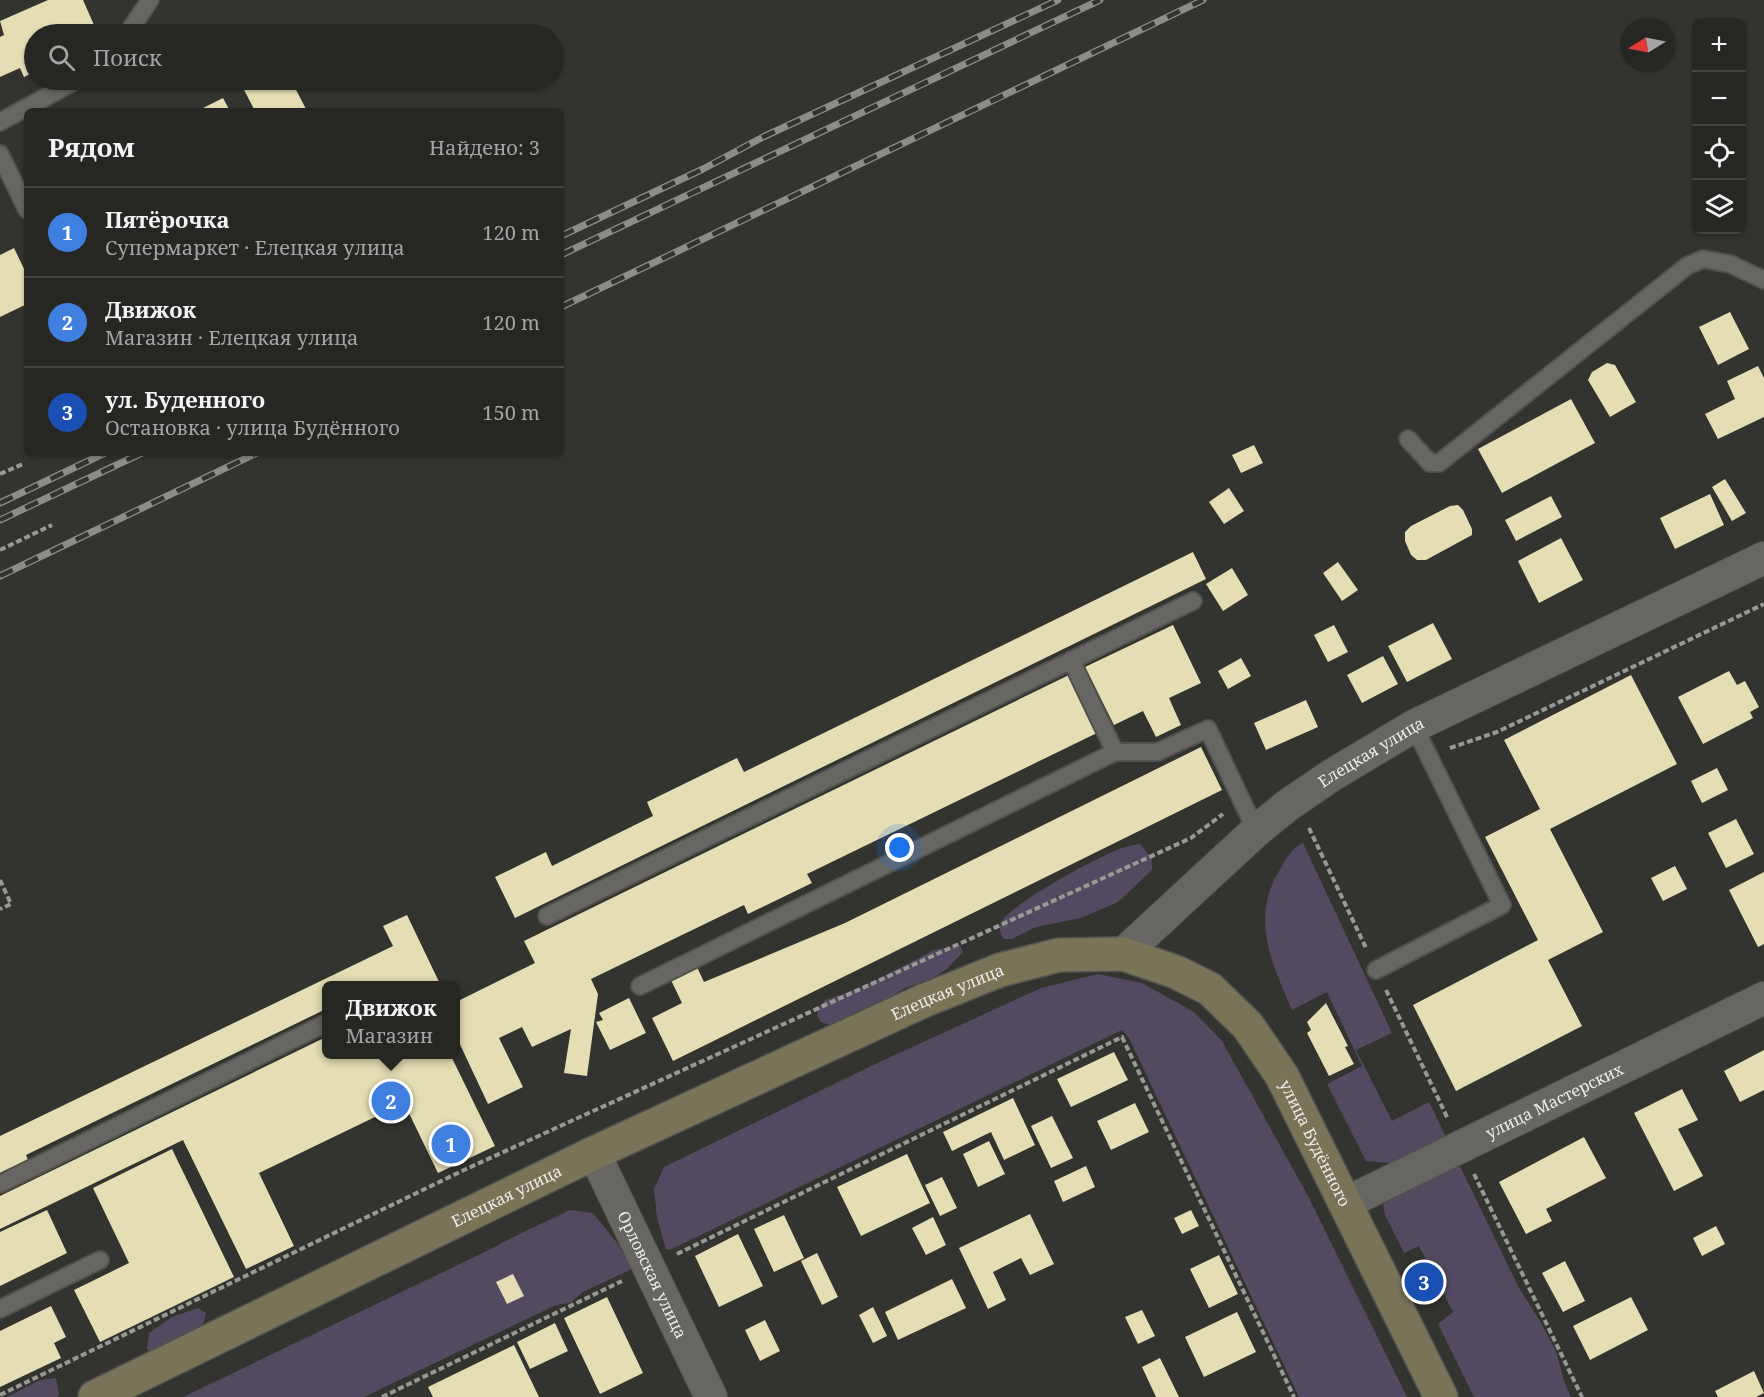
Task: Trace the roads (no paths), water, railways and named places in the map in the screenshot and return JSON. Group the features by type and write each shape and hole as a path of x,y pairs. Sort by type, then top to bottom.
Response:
{"main road":[{"name":"Елецкая улица","path":"95,1397 594,1153 912,1006 1000,970 1059,956 1124,954"},
{"name":"улица Будённого","path":"1124,954 1176,972 1210,989 1248,1026 1282,1076 1441,1397"}],"street":[{"name":"Елецкая улица","path":"1124,954 1256,831 1288,805 1332,775 1414,726 1764,558"},
{"name":"улица Мастерских","path":"1346,1203 1764,998"},
{"name":"Орловская улица","path":"594,1153 711,1397"}],"lane":[{"path":"134,24 150,0"},
{"path":"26,108 59,90"},
{"path":"0,122 24,109"},
{"path":"0,154 24,204"},
{"path":"1408,440 1430,463 1438,463 1687,266 1703,259 1730,264 1764,280"},
{"path":"547,916 1193,601"},
{"path":"1071,660 1115,752"},
{"path":"1376,970 1502,905 1414,726"},
{"path":"640,986 1115,752 1157,752 1208,729 1256,831"},
{"path":"0,1184 322,1025"},
{"path":"0,1309 100,1260"}],"railway":[{"path":"564,235 703,169 763,137 1058,0"},
{"path":"564,254 1100,0"},
{"path":"564,306 1203,0"},
{"path":"0,503 99,456"},
{"path":"0,520 136,456"},
{"path":"0,576 251,456"}],"place":[{"name":"Движок","path":"391,1101"},
{"name":"Пятёрочка","path":"451,1144"},
{"name":"ул. Буденного","path":"1424,1282"}]}
